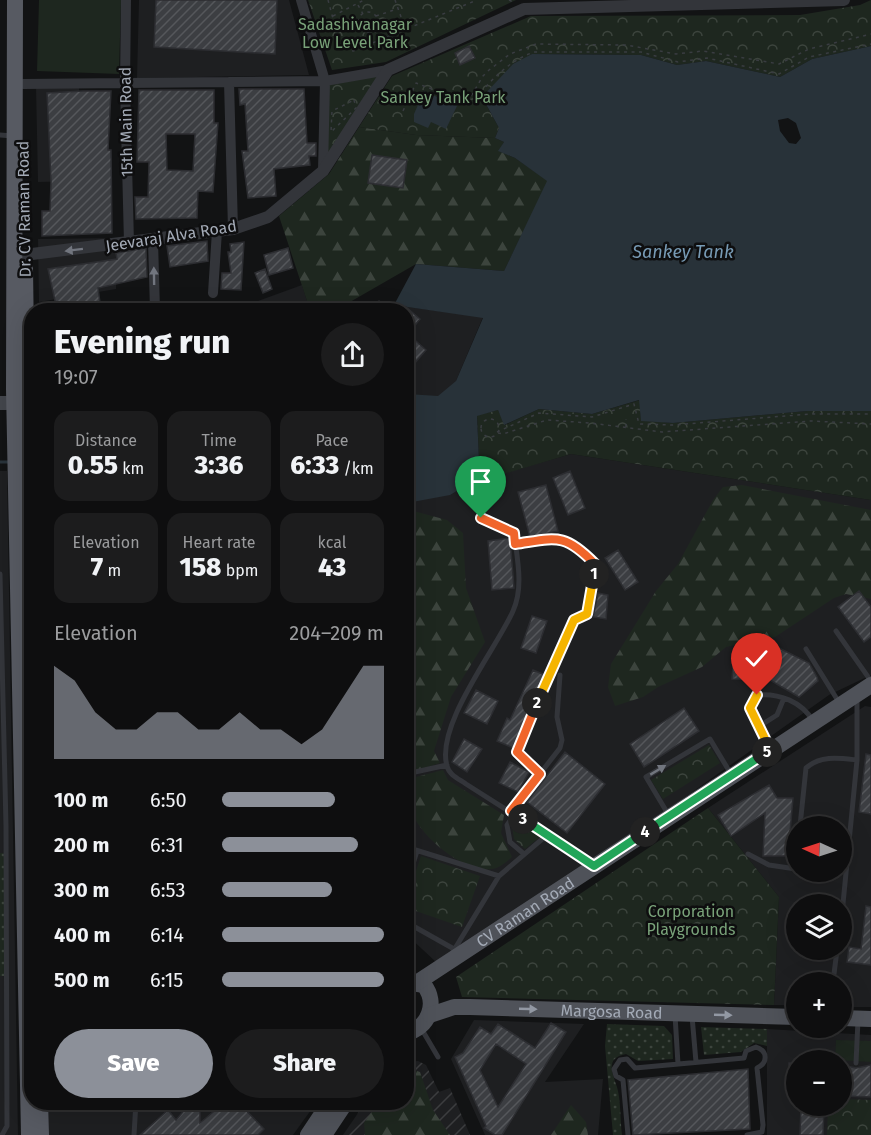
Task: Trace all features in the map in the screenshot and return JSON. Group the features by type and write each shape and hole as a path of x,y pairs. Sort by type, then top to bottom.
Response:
{"highway":[{"name":"Dr. CV Raman Road","path":"15,0 7,135 14,396 24,457"},
{"name":"Dr. CV Raman Road","path":"26,0 23,84 30,255 29,303"},
{"name":"Dr. CV Raman Road","path":"14,396 24,377"},
{"name":"Dr. CV Raman Road","path":"28,1110 28,1135"},
{"path":"40,1110 41,1135"}],"main road":[{"name":"CV Raman Road","path":"418,985 446,964 731,775 766,744 810,717 840,704 871,683"},
{"name":"CV Raman Road","path":"418,985 441,976 864,695"},
{"path":"418,985 419,1025"},
{"name":"Margosa Road","path":"419,1025 454,1007 786,1017"},
{"path":"308,1135 325,1110"},
{"path":"324,1135 341,1110"}],"street":[{"name":"15th Main Road","path":"126,0 125,85 129,243"},
{"path":"301,0 325,81 323,171"},
{"path":"23,84 125,85 325,81 388,70 524,5 844,0"},
{"name":"Jeevaraj Alva Road","path":"30,255 233,229 268,217 323,171 388,70"},
{"path":"229,82 233,229"},
{"path":"213,293 217,231"},
{"path":"153,241 154,303"}],"lane":[{"path":"481,518 514,533 519,587 517,600 457,711 446,747 447,765 450,773 594,866"},
{"path":"515,544 560,538 582,550 595,564 594,588 587,614 574,620 517,752 540,774"},
{"path":"0,574 7,1126 2,1135"},
{"path":"836,631 871,683"},
{"path":"806,649 840,704"},
{"path":"524,854 510,842 507,825 513,813 560,748 562,740 557,717 560,675"},
{"path":"766,744 750,708 752,700 757,695 765,694 784,698 804,707 810,717"},
{"path":"844,894 857,760 860,702 864,695"},
{"path":"758,727 777,715 784,698"},
{"path":"669,816 646,777 710,739 731,775"},
{"path":"801,816 806,768 812,763 834,757 857,760"},
{"path":"414,772 447,765"},
{"path":"446,964 499,876 547,835"},
{"path":"414,850 499,876"},
{"path":"414,861 417,851"},
{"path":"748,854 770,864 786,867"},
{"path":"414,926 454,949"},
{"path":"683,1014 696,1062"},
{"path":"678,1064 683,1014"},
{"path":"856,1063 857,1019"},
{"path":"419,1025 438,1057"},
{"path":"628,1135 623,1080 614,1072 617,1062 627,1059 635,1068 744,1058 746,1051 753,1047 763,1050 765,1061 757,1068 763,1125 762,1132 747,1135"},
{"path":"23,1135 24,1080"},
{"path":"134,1135 136,1110"}],"path":[{"path":"328,0 340,45 354,51 381,42 472,0 477,0"},
{"path":"332,17 362,0"},
{"path":"395,0 406,29"},
{"path":"358,4 363,14 359,25"},
{"path":"376,16 398,9"},
{"path":"359,25 365,32 374,30 378,23 376,16 371,13 363,14"},
{"path":"335,32 359,25"},
{"path":"374,30 381,42"},
{"path":"403,111 416,83 450,96 470,98 489,70 510,54 536,44 626,45 676,54 703,51 779,64 809,49 871,34"},
{"path":"477,98 495,76 518,58 534,52 641,52 678,62 707,58 779,74 809,57 871,44"},
{"path":"607,45 607,51"},
{"path":"489,70 495,76"},
{"path":"354,100 356,108 331,132 332,111 354,100"},
{"path":"497,432 499,427 494,420 486,420 482,423 481,429 487,436 497,432 539,413 592,417 634,404 639,424 672,425 810,414 871,414"},
{"path":"547,414 547,420"},
{"path":"626,419 626,428"},
{"path":"497,432 502,434 547,420 662,432 811,421 871,424"},
{"path":"729,421 729,427"}],"shaded area":[{"path":"139,0 289,0 309,75 137,78"},
{"path":"79,86 81,181 38,182 36,87"},
{"path":"116,238 116,289 39,302 38,239"},
{"path":"302,285 308,303 259,303 258,301"},
{"path":"414,308 483,317 456,381 480,480 571,454 871,500 871,675 829,695 653,820 437,963 414,942"},
{"path":"0,471 7,471 18,1135 0,1135"},
{"path":"865,706 871,707 871,1007 852,1007 852,972 786,972 786,1005 774,1005 779,897 708,808"},
{"path":"474,1020 584,1024 545,1082 603,1079 598,1135 485,1135 451,1059"},
{"path":"767,1029 786,1030 786,1038 852,1038 852,1034 871,1035 871,1135 767,1135"},
{"path":"414,1061 426,1065 439,1092 450,1088 470,1135 343,1135 360,1110 414,1110"},
{"path":"48,1110 311,1110 293,1135 48,1135"}],"green space":[{"path":"39,0 121,0 119,74 37,71"},
{"name":"Sadashivanagar Low Level Park","path":"308,0 516,0 386,62 332,70"},
{"name":"Sankey Tank Park","path":"871,0 871,46 812,59 780,77 706,61 677,65 641,55 532,54 482,97 499,128 495,138 416,135 359,127 392,76 531,16 800,15 860,5"},
{"path":"388,70 323,171 325,81"},
{"path":"359,127 416,135 495,138 504,142 499,151 515,158 548,181 504,271 416,264 348,303 308,303 279,216 329,174"},
{"path":"640,400 641,420 673,423 807,411 871,411 871,500 571,454 480,481 477,415 498,410 505,425 539,409 592,414"},
{"path":"742,485 871,510 871,599 846,594 834,598 775,637 726,647 702,667 658,687 643,697 615,706 608,687 611,664 656,591 678,564 713,500 723,487"},
{"path":"414,511 447,520 463,533 466,588 485,642 451,697 434,751 440,763 414,771"},
{"path":"709,745 720,763 663,799 651,780"},
{"path":"443,770 448,780 504,815 501,833 512,857 500,866 481,869 468,865 442,850 414,817 414,777"},
{"name":"Corporation Playgrounds","path":"708,808 779,897 774,1005 462,997 456,977"},
{"path":"517,819 541,836 525,849 514,839 512,826"},
{"path":"0,853 4,853 4,976 0,976"},
{"path":"421,856 480,876 462,927 414,910 414,877"},
{"path":"607,1024 664,1026 672,1035 673,1059 638,1061 626,1054 619,1056 612,1063 619,1098 622,1135 613,1135 605,1046"},
{"path":"701,1027 767,1029 767,1046 754,1043 741,1052 704,1055"},
{"path":"836,1040 871,1041 871,1062 852,1061 852,1050 836,1050"},
{"path":"414,1070 420,1072 433,1110 450,1135 365,1135 364,1123 373,1110 414,1110"},
{"path":"852,1099 871,1100 871,1135 827,1135 828,1116 852,1116"},
{"path":"571,1105 586,1122 588,1135 551,1135"}],"water":[{"name":"Sankey Tank","path":"871,46 871,411 807,411 673,423 641,421 639,400 592,414 539,409 504,425 498,410 477,416 480,481 468,484 450,495 414,502 414,394 438,396 456,381 483,318 414,308 414,303 395,303 416,264 504,271 547,181 515,158 498,151 504,142 495,138 499,128 482,97 513,64 532,54 641,55 677,65 706,61 780,77 812,59","holes":["788,118 796,123 801,138 796,144 789,143 780,131 778,120"]},
{"path":"424,91 457,106 446,129 431,122 428,128 414,122 414,114"}],"building":[{"path":"156,0 277,0 275,54 154,47"},
{"path":"469,46 475,58 460,65 455,53"},
{"path":"239,89 304,89 307,143 316,143 316,156 309,156 310,165 274,169 276,196 248,198 242,151 248,151 245,104 240,105"},
{"path":"139,90 214,90 214,123 218,123 213,192 198,191 197,218 136,219 135,197 148,197 149,162 137,162","holes":["166,134 195,134 193,171 167,170"]},
{"path":"111,91 108,150 111,150 112,233 42,236 42,211 50,211 47,93"},
{"path":"372,155 407,160 403,188 368,183"},
{"path":"207,241 208,261 170,267 167,246"},
{"path":"244,242 241,290 221,289 222,273 231,273 228,252 231,252 230,244"},
{"path":"146,248 147,277 98,288 100,303 55,303 48,269 117,259 116,253"},
{"path":"288,248 293,268 269,275 264,255"},
{"path":"265,269 272,289 263,293 255,273"},
{"path":"414,314 420,319 414,326"},
{"path":"414,339 426,350 414,364"},
{"path":"570,471 585,508 568,515 553,478"},
{"path":"546,485 558,531 530,537 518,492"},
{"path":"510,538 514,588 492,590 488,541"},
{"path":"618,550 638,582 625,590 605,558"},
{"path":"859,591 871,607 871,637 864,642 838,607"},
{"path":"598,593 608,595 606,619 593,617"},
{"path":"532,616 547,621 536,653 521,648"},
{"path":"777,647 809,663 817,677 818,681 799,697 770,680 732,679 734,653 743,648"},
{"path":"533,670 545,675 513,748 497,741 507,718 510,720"},
{"path":"476,690 498,701 487,724 464,713"},
{"path":"684,708 699,731 644,767 630,744"},
{"path":"464,739 482,749 467,772 452,762"},
{"path":"565,752 605,784 567,833 527,802"},
{"path":"866,754 871,755 871,814 859,812"},
{"path":"510,762 529,772 518,792 499,783"},
{"path":"769,785 777,798 793,798 791,816 786,816 786,856 763,856 765,813 731,836 718,815"},
{"path":"866,906 871,907 871,965 847,962 852,960 852,948 861,949"},
{"path":"551,1023 566,1032 502,1135 495,1135 484,1128 486,1126 455,1057 463,1053 480,1027 491,1034 498,1024 535,1048","holes":["496,1044 526,1064 498,1107 480,1070"]},
{"path":"871,1065 871,1097 852,1096 852,1067"},
{"path":"748,1069 750,1129 633,1135 628,1080"},
{"path":"168,1110 176,1120 184,1110 200,1110 200,1123 215,1110 246,1110 264,1129 258,1135 140,1135"},
{"path":"801,1116 824,1116 823,1135 800,1135"}],"waterway":[{"path":"0,462 10,462"}],"route":[{"path":"481,518 514,533 515,544 560,538 582,550 595,564 594,588 587,614 574,620 517,752 540,774 511,811 594,866 770,749 750,708 752,700 757,695"}]}
